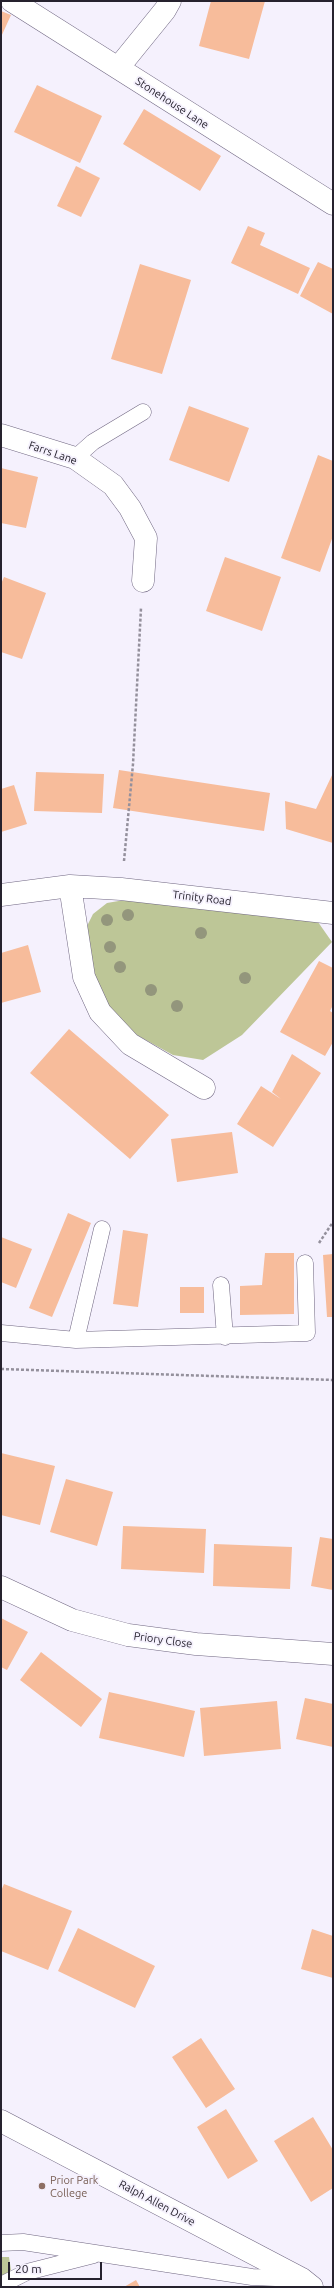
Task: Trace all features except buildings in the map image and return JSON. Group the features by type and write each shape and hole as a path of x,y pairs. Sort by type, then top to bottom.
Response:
{"street":[{"name":"Stonehouse Lane","path":"12,1 306,189 333,204"},
{"path":"118,68 165,10 170,1"},
{"name":"Farrs Lane","path":"1,435 75,458 113,485 130,508 146,538 142,581"},
{"path":"70,886 84,977 100,1012 130,1044 204,1088"},
{"name":"Trinity Road","path":"1,895 70,886 122,889 333,913"},
{"name":"Priory Close","path":"1,1587 72,1620 128,1635 196,1644 333,1654"},
{"name":"Ralph Allen Drive","path":"4,2126 307,2283"}],"lane":[{"path":"75,458 93,442 143,412"},
{"path":"76,1340 102,1229"},
{"path":"1,1333 76,1340 307,1333 305,1263"},
{"path":"220,1285 225,1336"},
{"path":"1,2242 23,2242 252,2277 307,2283"},
{"path":"1,2285 27,2272 102,2253"}],"path":[{"path":"122,889 133,764 142,581"},
{"path":"1,1369 333,1380"}],"green space":[{"path":"136,898 318,922 332,942 242,1035 203,1060 173,1055 133,1033 107,1011 96,986 86,928 93,914 107,903"},
{"path":"1,2257 9,2257 11,2270 1,2279"}],"place":[{"name":"Prior Park College","path":"42,2186"}]}
